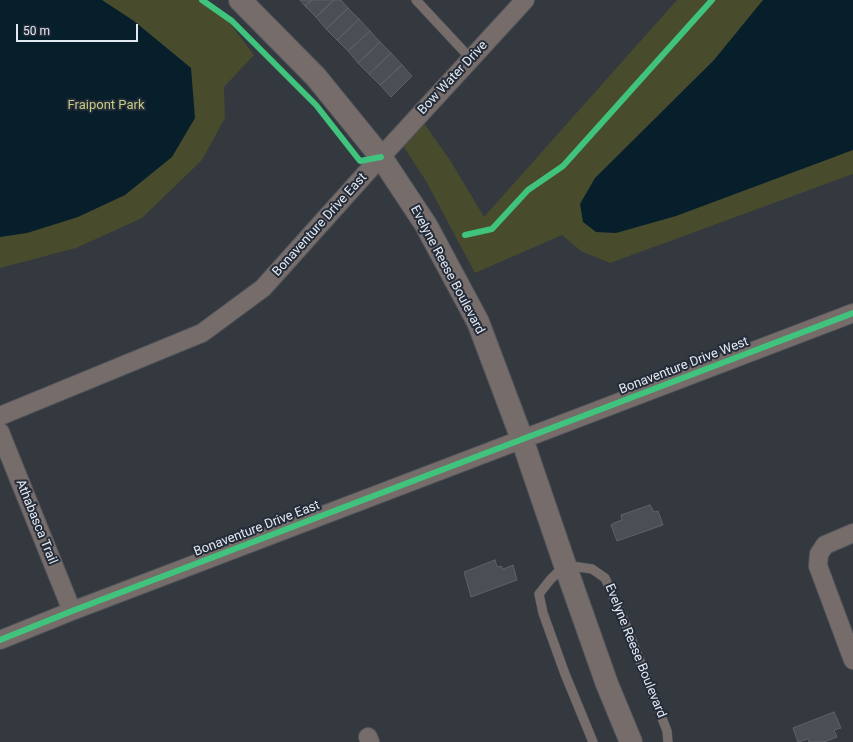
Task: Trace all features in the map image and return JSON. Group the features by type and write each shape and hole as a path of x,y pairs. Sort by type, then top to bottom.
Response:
{"street":[{"name":"Bow Water Drive","path":"381,157 526,0"},
{"name":"Evelyne Reese Boulevard","path":"242,1 316,77 381,157 426,225 478,322 522,440 607,684 631,742"},
{"name":"Bonaventure Drive East","path":"0,416 202,333 263,288 381,157"},
{"name":"Bonaventure Drive West","path":"522,440 853,313"},
{"name":"Athabasca Trail","path":"0,432 72,612"},
{"name":"Bonaventure Drive East","path":"0,640 522,440"},
{"path":"853,533 825,545 819,554 818,566 853,660"}],"lane":[{"path":"416,0 471,59"},
{"path":"565,565 539,594 543,613 555,647 593,742"},
{"name":"Evelyne Reese Boulevard","path":"565,565 592,569 606,578 628,630 661,717 668,742"}],"green space":[{"name":"Fraipont Park","path":"0,0 198,0 225,17 254,55 224,87 225,118 202,160 142,218 76,248 0,268"},
{"path":"677,0 853,0 853,174 610,263 581,251 562,235 475,273 426,181 402,144 423,122 450,160 484,217"}],"water":[{"name":"Fraipont Park","path":"0,0 102,0 134,21 191,68 195,118 172,157 125,195 78,217 27,233 0,237"},
{"path":"763,0 853,0 853,150 676,216 616,233 596,232 583,222 580,204 595,178 714,60"}],"building":[{"path":"300,0 312,0 305,6"},
{"path":"312,0 334,0 316,17 305,6"},
{"path":"334,0 341,0 348,8 326,29 316,17"},
{"path":"348,8 359,19 337,40 326,29"},
{"path":"359,19 370,31 348,51 337,40"},
{"path":"370,31 380,42 358,63 348,51"},
{"path":"380,42 391,53 369,74 358,63"},
{"path":"391,53 402,65 380,85 369,74"},
{"path":"402,65 412,76 391,97 380,85"},
{"path":"650,505 654,512 658,511 663,525 617,541 611,525 622,520 621,515"},
{"path":"495,560 497,567 501,566 503,569 513,565 517,580 471,597 464,572"},
{"path":"834,712 841,728 834,730 837,737 824,742 809,742 808,739 798,742 793,728"}],"cycle path":[{"path":"202,0 232,21 316,105 360,161 381,157"},
{"path":"465,235 492,229 528,190 563,166 712,0"},
{"path":"0,640 72,611 853,313"}]}
